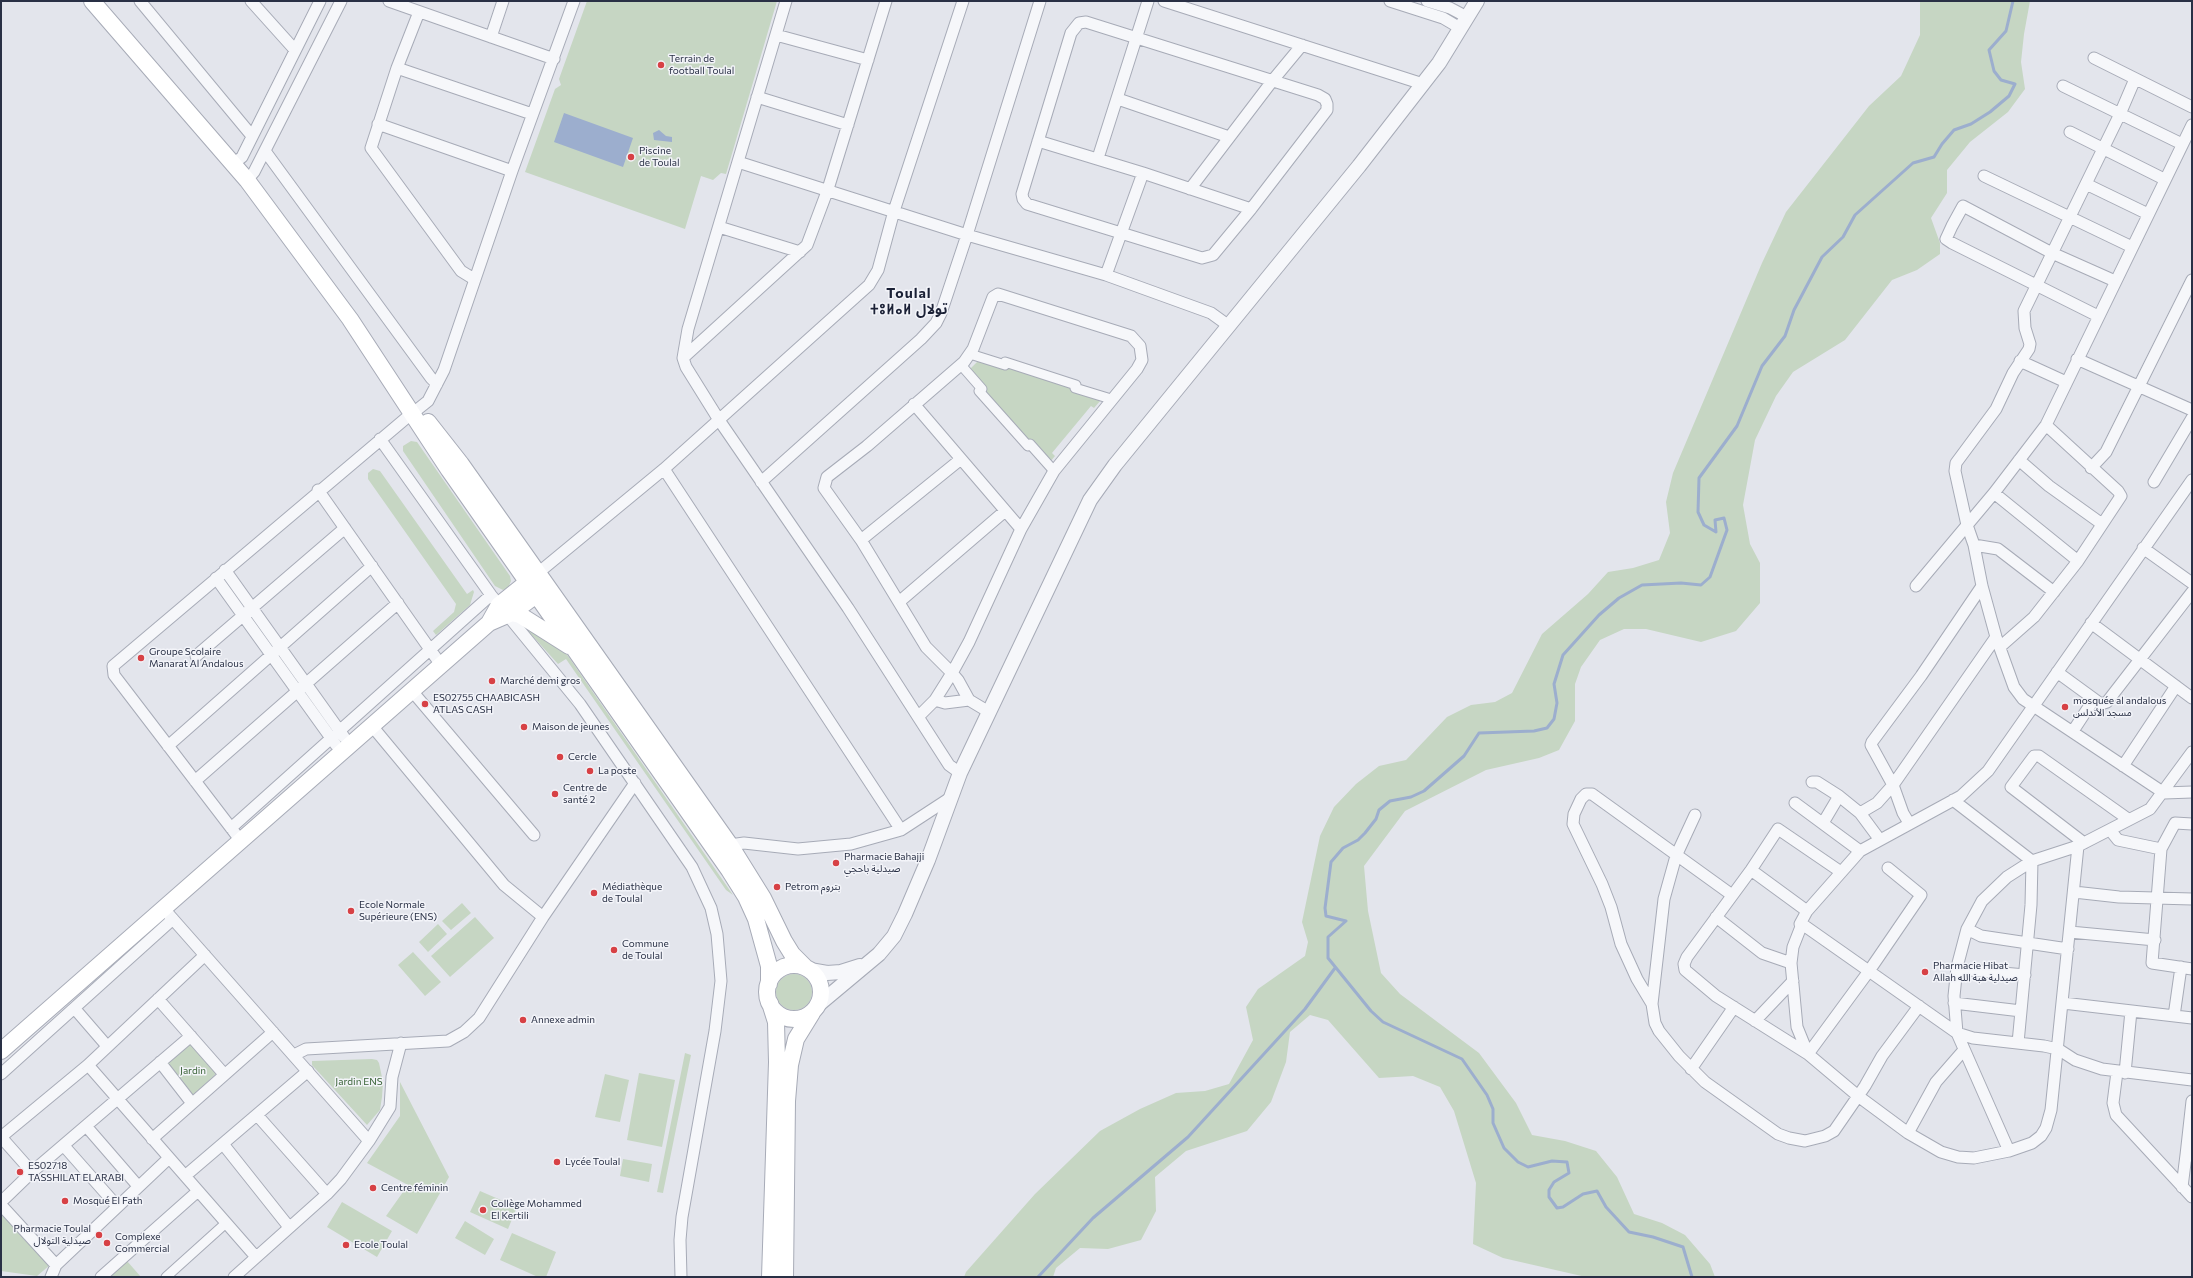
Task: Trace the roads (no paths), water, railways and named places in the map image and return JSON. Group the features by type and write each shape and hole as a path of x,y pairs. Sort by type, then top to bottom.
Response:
{"main road":[{"path":"92,1 247,180 314,269 414,411 460,464 537,584 576,652 729,870 746,897 764,945 768,966 768,990 770,1003 776,1022 777,1062 770,1277"},
{"path":"1,1051 169,914 241,841 489,623 502,607 537,584"},
{"path":"537,584 730,846 763,898 792,954 816,975 821,990 815,1009 796,1039 790,1065 787,1116 785,1277"},
{"path":"502,607 520,615 576,652"},
{"path":"769,984 779,970 787,966 807,968"},
{"path":"770,1003 774,1010 788,1018 801,1018 815,1009"}],"street":[{"path":"140,1 252,136"},
{"path":"251,1 295,50"},
{"path":"234,164 242,157 320,1"},
{"path":"247,180 254,172 341,1"},
{"path":"389,1 554,59"},
{"path":"491,37 503,1"},
{"path":"241,841 114,675 112,668 114,664 318,490 428,401 438,384 460,325 474,279 532,114 554,59 574,1"},
{"path":"786,1 688,329 684,358 686,367 719,420 848,608 950,765 960,773"},
{"path":"684,358 807,244 813,232 828,189 886,1"},
{"path":"537,584 869,285 878,270 894,211 963,1"},
{"path":"761,482 921,340 936,323 941,313 967,235 1040,1"},
{"path":"1098,158 1148,1"},
{"path":"1164,1 1423,84"},
{"path":"1390,1 1463,23"},
{"path":"1427,1 1450,8 1463,23"},
{"path":"815,1009 879,954 894,936 928,860 960,773 1090,500 1115,465 1359,166 1423,84 1439,63 1477,1"},
{"path":"419,12 397,68 371,143 372,151 461,271 474,279"},
{"path":"1086,22 1272,80 1318,95 1325,99 1327,110 1217,251 1202,258 1027,204 1023,199 1022,194 1074,27 1086,22"},
{"path":"776,35 868,60"},
{"path":"1190,189 1272,80 1302,45"},
{"path":"2094,58 2192,107"},
{"path":"397,68 532,114"},
{"path":"2135,79 2120,114 2036,286 2024,314 2025,328 2030,344 2029,349 2020,361 1996,409 1955,466 1967,525 1974,545 1982,586 1998,642 2014,687 2023,699 2164,793 2192,792"},
{"path":"2064,86 2182,144"},
{"path":"757,97 848,125"},
{"path":"1118,99 1230,137"},
{"path":"378,124 512,171"},
{"path":"1916,586 1994,492 2046,425 2164,179 2192,125"},
{"path":"2070,132 2164,179"},
{"path":"1038,141 1098,158 1251,209"},
{"path":"265,151 431,378 438,384"},
{"path":"738,162 828,189 967,235 1106,275 1211,313 1229,326"},
{"path":"1106,275 1143,173"},
{"path":"1984,176 2132,247"},
{"path":"2086,184 2148,214"},
{"path":"2098,316 1952,243 1947,240 1947,237 1963,206 2052,254 2115,281"},
{"path":"719,227 800,252"},
{"path":"2091,468 2106,452 2192,280"},
{"path":"919,716 935,700 952,673 988,604 1021,529 1054,471 1139,366 1142,360 1140,346 1134,338 1128,335 996,295 970,354 961,365 914,404 868,446 827,477 824,483 824,488 861,540 926,647 952,673 958,680 969,700 989,712"},
{"path":"970,354 1005,365 1006,362 1076,384 1075,388 1111,399"},
{"path":"2077,359 2192,410"},
{"path":"2020,361 2066,382"},
{"path":"961,365 982,389 979,392 1028,446 1030,444 1054,471"},
{"path":"914,404 1021,529"},
{"path":"2154,482 2192,418"},
{"path":"1860,813 1877,803 1893,785 1998,642 2034,617 2078,561 2121,494 2046,425"},
{"path":"380,439 502,607 580,704 692,867 702,886 714,921 721,960 721,981 715,1031 682,1217 680,1240 681,1277"},
{"path":"861,540 961,459"},
{"path":"2019,460 2049,486 2102,524"},
{"path":"664,469 901,830"},
{"path":"1808,1054 1797,1027 1791,963 1793,947 1802,924 1800,924 1807,911 1860,851 1953,800 1973,787 1988,771 2192,480"},
{"path":"318,490 441,665"},
{"path":"1994,492 2078,561"},
{"path":"899,602 1005,511"},
{"path":"196,656 345,528"},
{"path":"1974,545 1998,550 2054,592"},
{"path":"2143,548 2192,583"},
{"path":"168,746 372,566"},
{"path":"225,570 306,684 335,736"},
{"path":"216,578 297,691 346,749"},
{"path":"1909,823 1903,813 1893,785 1871,745 1921,676 1982,586"},
{"path":"2057,672 2101,704 2107,702 2192,592"},
{"path":"195,781 398,603"},
{"path":"232,828 431,651 502,607"},
{"path":"2091,623 2192,698"},
{"path":"2123,766 2176,686"},
{"path":"412,691 534,835"},
{"path":"2073,731 2094,699"},
{"path":"935,700 945,703 969,700"},
{"path":"372,726 504,885 543,917"},
{"path":"2009,1151 1963,1051 1957,1033 1954,1003 1958,969 1967,929 1982,901 2007,877 2032,861 2081,844 2150,808 2164,793 2192,752"},
{"path":"2081,844 2011,787 2034,756 2039,756 2128,819"},
{"path":"1812,782 1817,782 1839,796 1860,813 1880,840"},
{"path":"294,1056 306,1049 448,1041 464,1032 479,1018 543,917 635,783"},
{"path":"1652,1004 1637,979 1621,944 1611,907 1602,884 1573,824 1574,814 1581,799 1586,794 1592,794 1732,896"},
{"path":"1823,823 1839,796"},
{"path":"730,846 744,843 798,849 823,848 851,844 901,830 950,798"},
{"path":"1953,800 2032,861"},
{"path":"1795,803 1860,851"},
{"path":"1695,815 1676,856 1664,899 1652,1004 1655,1023 1659,1031 1691,1069 1717,1093 1778,1134 1804,1141 1830,1134 1858,1096 1882,1056 1919,1006"},
{"path":"2174,1016 2189,967 2152,963 2161,849 2175,823 2192,824"},
{"path":"1841,872 1778,829 1751,870 1687,956 1685,970 1716,996 1808,1054 1858,1096 1908,1133 1941,1152 1958,1157 1974,1158 2009,1151 2032,1143 2041,1136 2046,1128 2051,1110 2074,892 2081,844"},
{"path":"2110,830 2118,840 2161,849"},
{"path":"2018,1043 2031,905 2032,861"},
{"path":"1808,1054 1869,971 1921,895 1888,868"},
{"path":"1751,870 1807,911"},
{"path":"2074,892 2192,899"},
{"path":"1,1074 75,1009 169,914 369,1141"},
{"path":"1716,917 1762,953 1791,963"},
{"path":"1802,924 1957,1033 1973,1038 2058,1049 2075,1060 2121,1072 2192,1080"},
{"path":"1967,929 1981,936 2068,949"},
{"path":"2070,932 2155,940"},
{"path":"32,1172 1,1137 88,1065 205,955"},
{"path":"807,968 834,972 867,964"},
{"path":"1958,969 2025,975"},
{"path":"1755,1021 1793,981"},
{"path":"158,999 224,1074"},
{"path":"2063,1002 2192,1018"},
{"path":"1954,1003 2021,1011"},
{"path":"1691,1069 1734,1007"},
{"path":"75,1009 107,1046"},
{"path":"2131,1010 2121,1072 2112,1103 2116,1115 2192,1197"},
{"path":"152,1139 191,1102 273,1032"},
{"path":"1,1202 32,1172 192,1036"},
{"path":"234,1277 327,1194 341,1179 369,1141 390,1107 392,1077 401,1043"},
{"path":"1908,1133 1936,1082 1963,1051"},
{"path":"160,1062 191,1102"},
{"path":"88,1065 256,1257"},
{"path":"185,1176 308,1071"},
{"path":"2182,1186 2189,1155 2192,1101"},
{"path":"257,1115 327,1194"},
{"path":"86,1126 138,1186"},
{"path":"223,1144 289,1227"},
{"path":"64,1146 117,1206"},
{"path":"51,1277 56,1265 169,1158"},
{"path":"101,1277 198,1191"},
{"path":"1,1205 56,1265"},
{"path":"166,1277 226,1223"}],"water":[{"path":"564,113 633,138 623,167 554,142"},
{"path":"659,130 666,136 672,137 672,142 654,140 653,133"}],"waterway":[{"path":"1692,1277 1683,1247 1653,1237 1629,1232 1606,1207 1597,1191 1583,1194 1563,1207 1557,1208 1549,1197 1549,1190 1554,1182 1569,1173 1567,1162 1552,1161 1528,1167 1518,1162 1504,1148 1493,1123 1493,1109 1487,1095 1462,1059 1383,1022 1371,1011 1328,958 1328,937 1346,921 1326,916 1325,908 1331,862 1343,848 1358,840 1365,833 1376,819 1379,810 1390,801 1411,797 1424,791 1464,756 1479,733 1534,731 1547,728 1554,719 1557,703 1554,684 1563,655 1599,615 1619,598 1642,585 1681,583 1701,585 1710,577 1727,530 1724,518 1715,520 1716,532 1704,525 1698,512 1699,478 1737,426 1762,366 1785,336 1794,310 1822,257 1843,237 1855,215 1913,163 1934,157 1942,144 1954,130 1971,124 1990,112 2009,96 2015,84 2001,80 1994,71 1989,50 2006,31 2013,1"},
{"path":"1038,1277 1093,1218 1188,1137 1305,1009 1335,968"}],"place":[{"name":"Terrain de football Toulal","path":"661,65"},
{"name":"Piscine de Toulal","path":"631,157"},
{"name":"Groupe Scolaire Manarat Al Andalous","path":"141,658"},
{"name":"Marché demi gros","path":"492,681"},
{"name":"ES02755 CHAABICASH ATLAS CASH","path":"425,704"},
{"name":"mosquée al andalous مسجد الأندلس","path":"2065,707"},
{"name":"Maison de jeunes","path":"524,727"},
{"name":"Cercle","path":"560,757"},
{"name":"La poste","path":"590,771"},
{"name":"Centre de santé 2","path":"555,794"},
{"name":"Pharmacie Bahajji صيدلية باحجي","path":"836,863"},
{"name":"Petrom بتروم","path":"777,887"},
{"name":"Médiathèque de Toulal","path":"594,893"},
{"name":"Ecole Normale Supérieure (ENS)","path":"351,911"},
{"name":"Commune de Toulal","path":"614,950"},
{"name":"Pharmacie Hibat Allah صيدلية هبة الله","path":"1925,972"},
{"name":"Annexe admin","path":"523,1020"},
{"name":"Lycée Toulal","path":"557,1162"},
{"name":"ES02718 TASSHILAT ELARABI","path":"20,1172"},
{"name":"Centre féminin","path":"373,1188"},
{"name":"Mosqué El Fath","path":"65,1201"},
{"name":"Collège Mohammed El Kertili","path":"483,1210"},
{"name":"Pharmacie Toulal صيدلية التولال","path":"99,1235"},
{"name":"Complexe Commercial","path":"107,1243"},
{"name":"Ecole Toulal","path":"346,1245"}],"district":[{"name":"Toulal ⵜⵓⵍⴰⵍ تولال","path":"909,302"}],"park label":[{"name":"Jardin","path":"193,1071"},
{"name":"Jardin ENS","path":"359,1082"}]}
